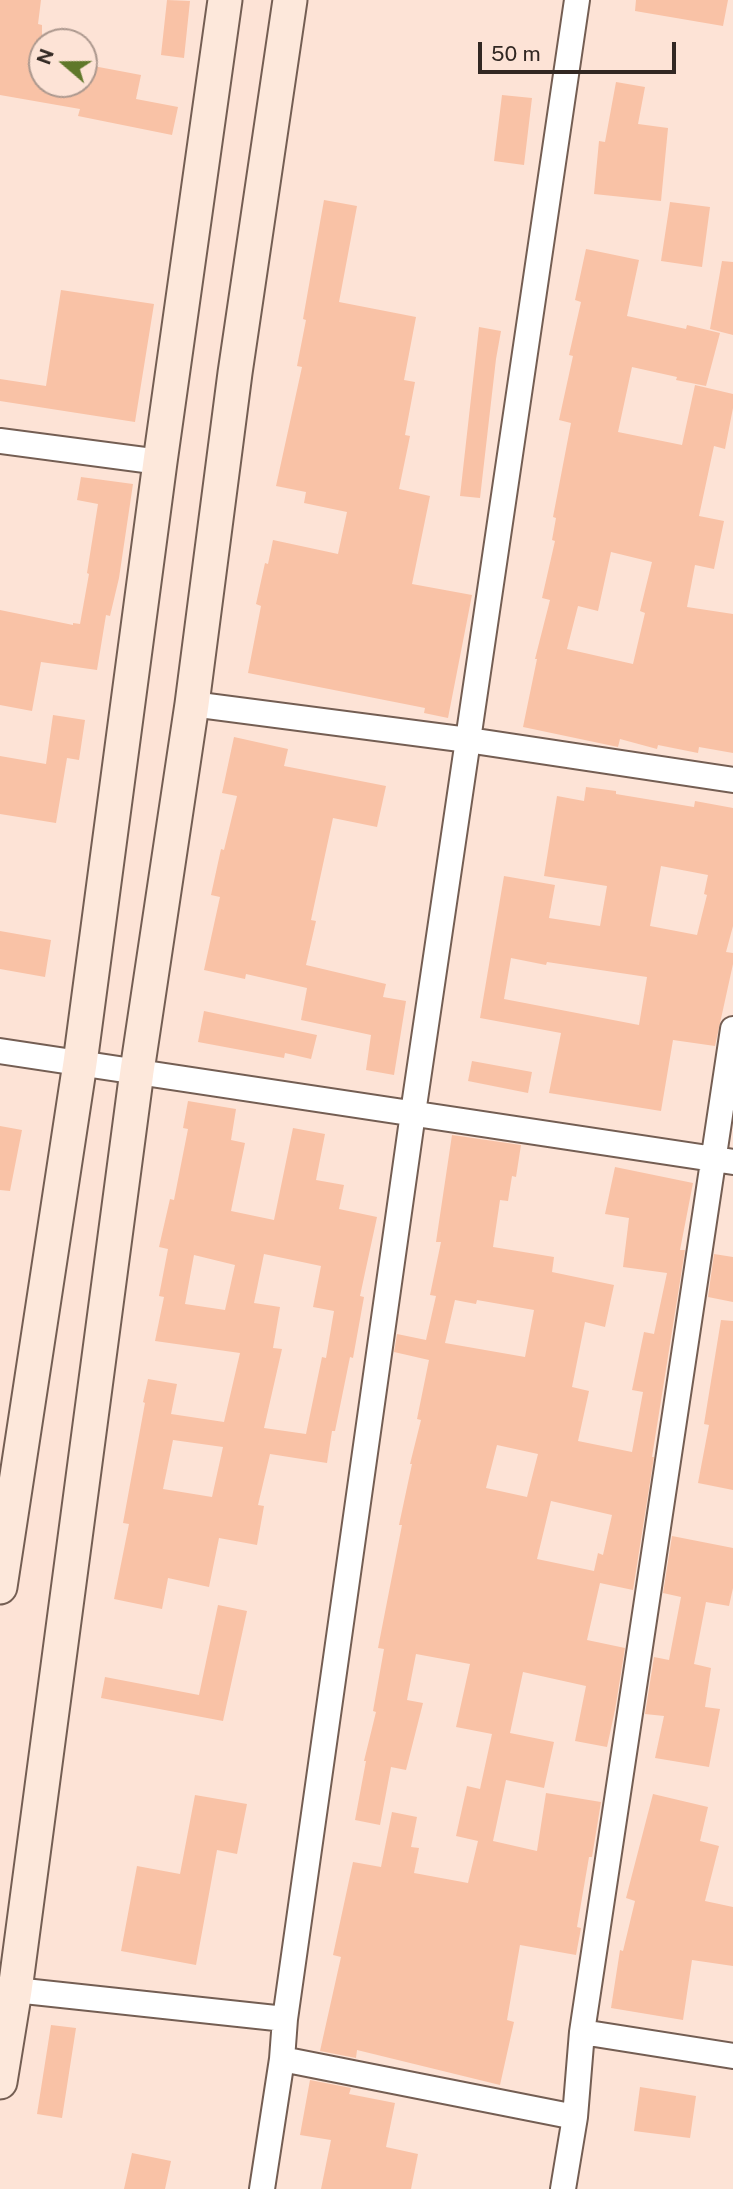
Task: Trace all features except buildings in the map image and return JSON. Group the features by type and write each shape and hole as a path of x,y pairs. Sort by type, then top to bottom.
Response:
{"main road":[{"path":"0,1587 80,1063 225,0"},
{"path":"0,2082 15,1990 137,1072 192,704 235,373 289,0"}],"street":[{"path":"262,2189 413,1113 577,0"},
{"path":"0,441 160,462"},
{"path":"192,704 468,740 733,780"},
{"path":"563,2189 575,2117 582,2032 723,1160 733,1029"},
{"path":"0,1051 723,1160"},
{"path":"15,1990 285,2019"},
{"path":"582,2032 733,2056"},
{"path":"282,2059 575,2117"}]}
